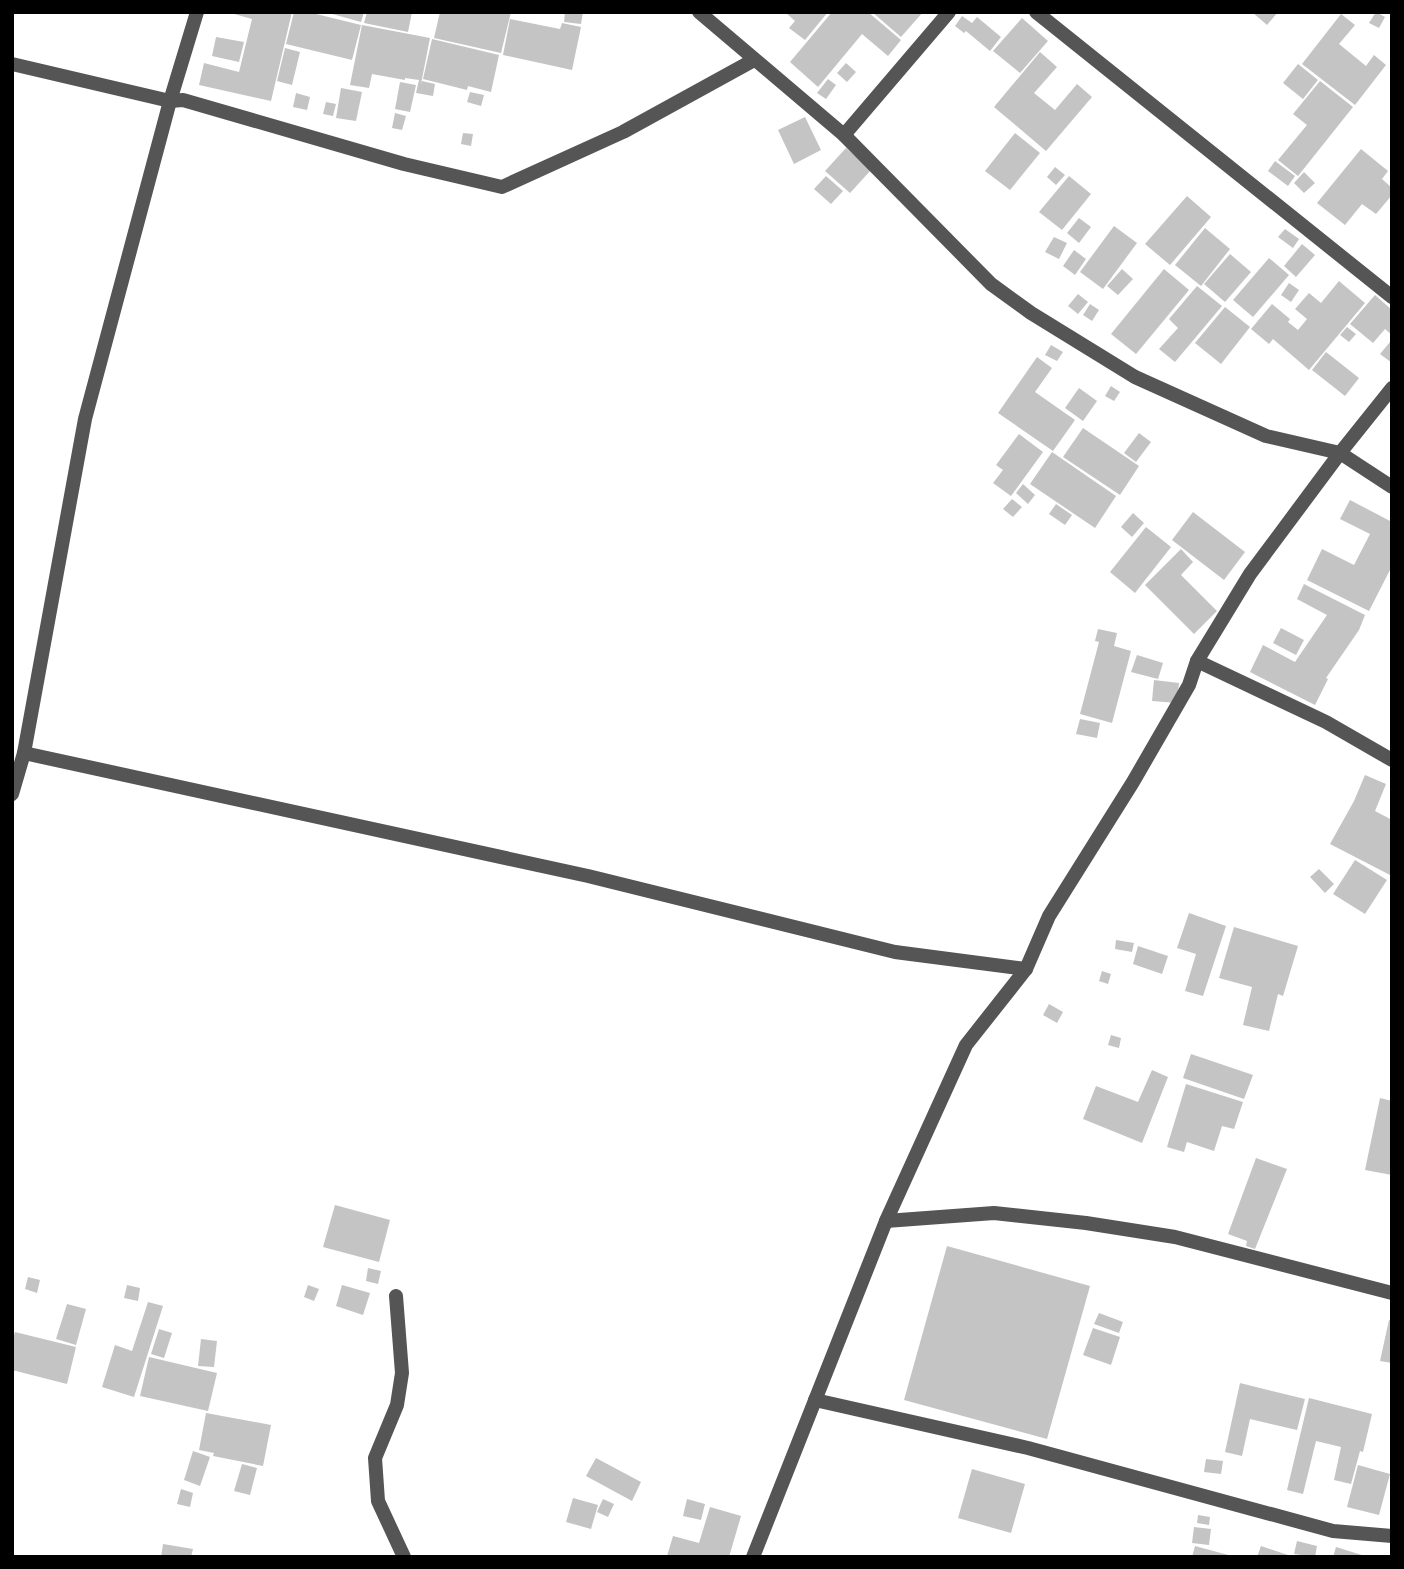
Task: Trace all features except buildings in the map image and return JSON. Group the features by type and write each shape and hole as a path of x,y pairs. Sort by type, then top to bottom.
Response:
{"street":[{"path":"12,794 24,753 85,419 170,101 197,12"},
{"path":"699,12 844,135 991,284 1031,313 1135,377 1266,436 1340,453 1392,487"},
{"path":"844,135 950,12"},
{"path":"1036,12 1392,297"},
{"path":"12,64 170,101 183,100 404,164 502,187 623,132 754,60"},
{"path":"753,1557 886,1222 966,1045 1026,969 1049,915 1133,782 1189,685 1197,661 1250,574 1392,388"},
{"path":"1197,661 1326,722 1392,760"},
{"path":"24,753 588,876 895,952 1026,969"},
{"path":"886,1222 994,1213 1086,1223 1175,1237 1392,1293"},
{"path":"396,1296 402,1373 397,1405 375,1458 378,1501 404,1557"},
{"path":"815,1399 1028,1448 1333,1531 1392,1536"}]}
